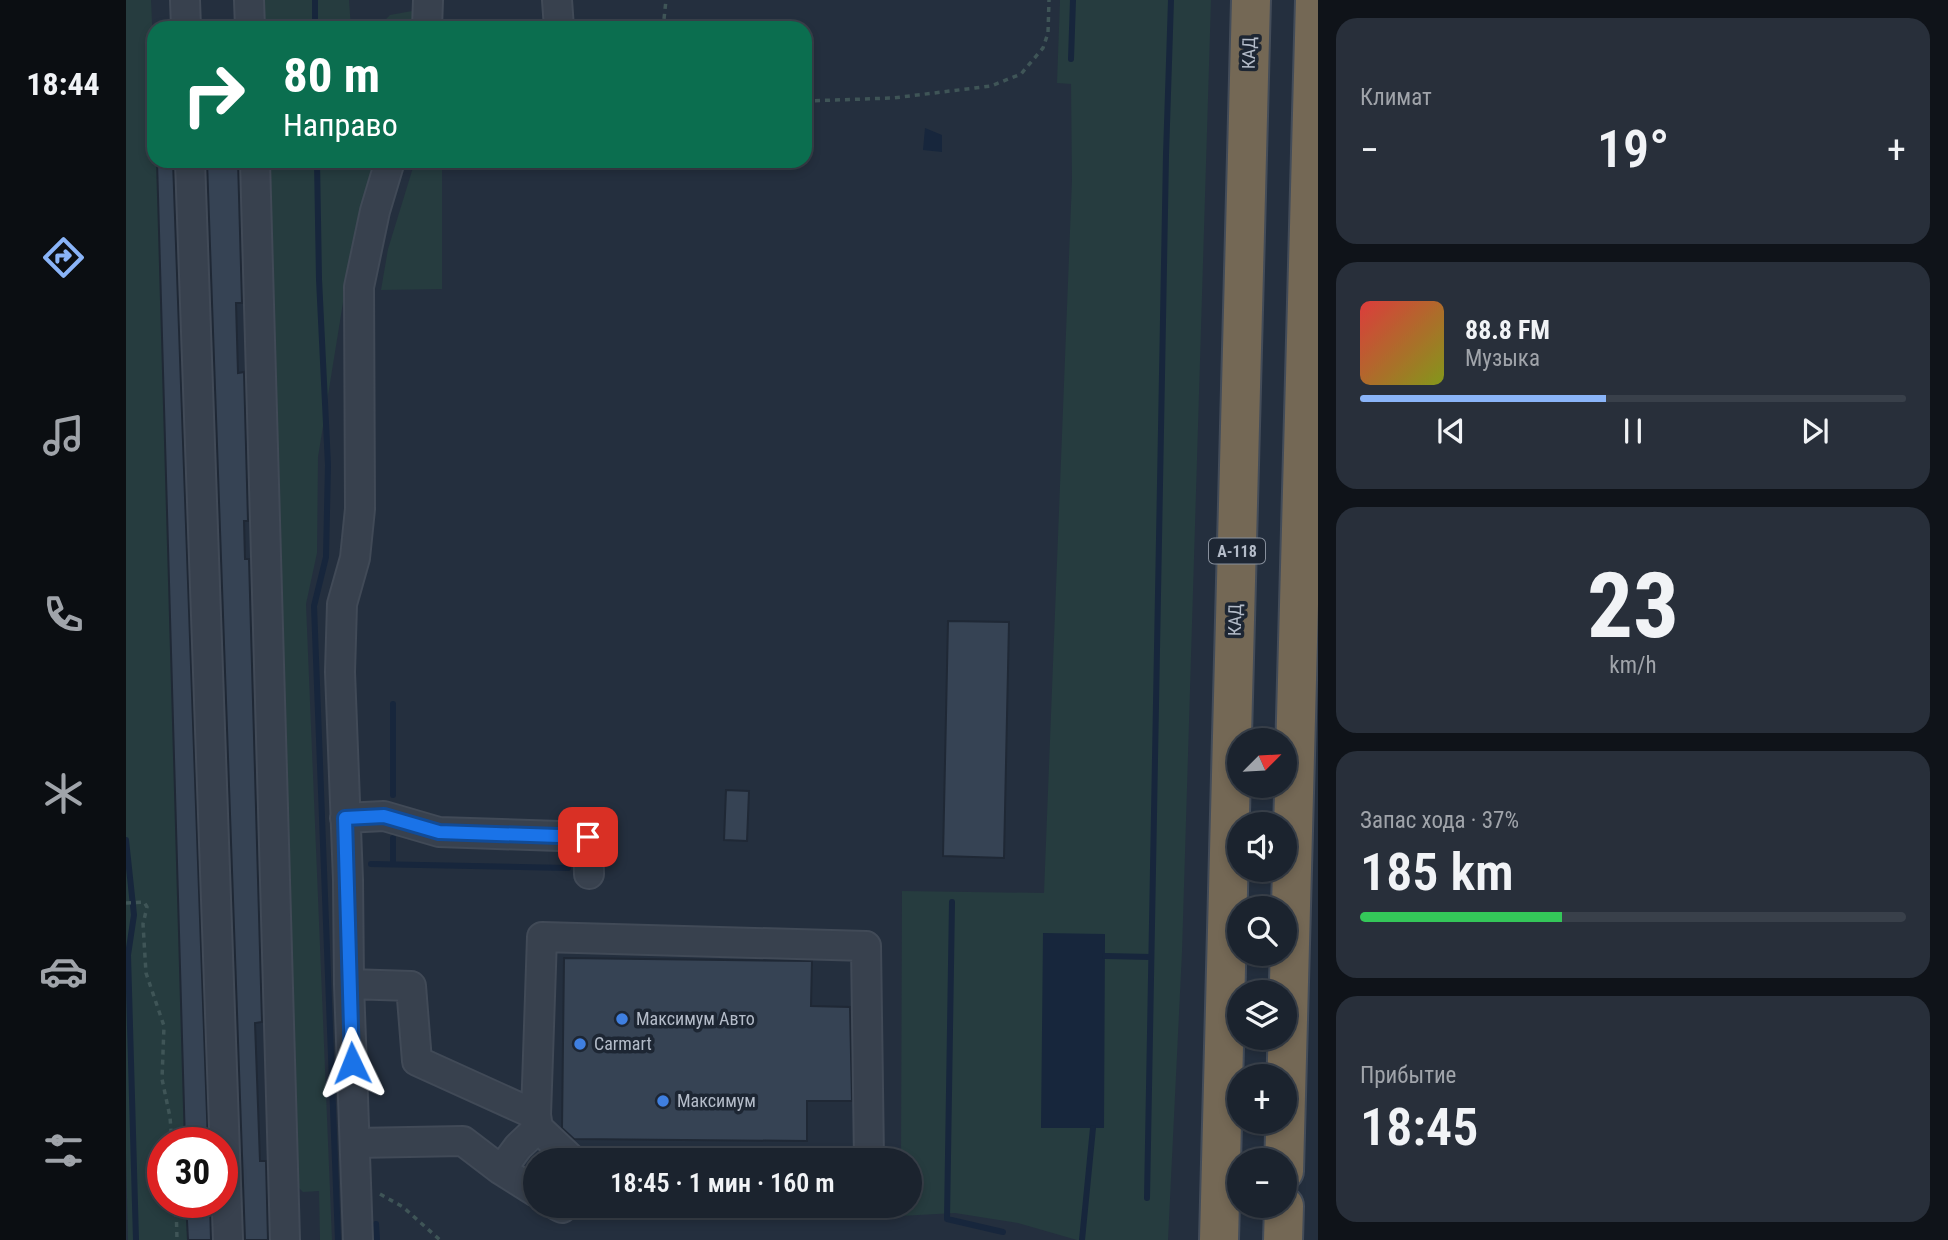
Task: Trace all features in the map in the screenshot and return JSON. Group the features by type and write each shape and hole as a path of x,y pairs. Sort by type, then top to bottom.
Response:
{"highway":[{"name":"КАД","path":"1219,1240 1251,0"},
{"path":"1287,1064 1315,0"},
{"path":"1283,1240 1284,1218"}],"street":[{"path":"185,0 186,21"},
{"path":"250,0 250,21"},
{"path":"556,0 558,21"},
{"path":"190,168 228,1240"},
{"path":"254,168 285,1240"},
{"path":"358,1240 340,659 342,604 355,558 360,509 359,287 375,211 388,168"},
{"path":"345,818 384,816 439,832 588,837 589,874"},
{"path":"501,1170 537,1122 542,937 866,946 869,1148"},
{"path":"349,984 411,986 417,1061 537,1122 561,1148"},
{"path":"1288,1134 1299,1240"},
{"path":"355,1143 463,1141 523,1184"}],"path":[{"path":"663,21 666,0"},
{"path":"812,101 892,98 991,86 1021,74 1043,48 1048,33 1049,0"},
{"path":"127,903 144,902 146,907 146,973 164,1027 162,1079 171,1127"},
{"path":"356,1182 402,1207 440,1240"},
{"path":"176,1218 177,1240"}],"green space":[{"path":"126,0 151,0 152,21 147,21 147,168 157,168 185,1127 147,1127 147,1218 187,1218 188,1240 128,1240"},
{"path":"260,0 349,0 350,21 261,21"},
{"path":"1060,0 1211,0 1182,952 1168,1240 1077,1240 1018,1223 955,1213 922,1215 922,1148 901,1148 902,891 1044,893 1072,180 1071,84 1057,83"},
{"path":"412,11 413,21 384,21 390,15"},
{"path":"265,168 376,168 346,284 318,457 317,553 306,604 332,1240 320,1240 319,1191 303,1192 296,1185"},
{"path":"413,168 442,168 442,289 381,290 388,249"}],"water":[{"path":"925,128 942,135 942,152 923,150"},
{"path":"1043,933 1105,934 1104,1128 1041,1128"}],"building":[{"path":"157,168 173,168 207,1127 185,1127"},
{"path":"207,168 238,168 242,303 236,303 238,373 244,372 248,521 244,521 245,559 249,559 262,1022 255,1023 260,1161 266,1161 268,1240 245,1240"},
{"path":"948,621 1009,622 1004,858 943,856"},
{"path":"726,790 749,791 747,841 724,840"},
{"path":"564,958 812,961 811,1006 850,1007 852,1101 807,1101 807,1141 574,1139 562,1128"},
{"path":"187,1218 210,1218 211,1240 188,1240"}],"waterway":[{"path":"315,0 315,21"},
{"path":"1071,59 1073,0"},
{"path":"1147,1198 1171,0"},
{"path":"317,168 319,279 328,465 326,557 314,606 338,1240"},
{"path":"393,704 393,795"},
{"path":"393,838 393,864"},
{"path":"126,840 134,915 128,955 136,1240"},
{"path":"371,864 568,868"},
{"path":"952,902 947,1219 1003,1232"},
{"path":"1105,956 1151,957"},
{"path":"1082,1240 1093,1128"},
{"path":"376,1224 377,1240"}],"place":[{"name":"Максимум Авто","path":"622,1019"},
{"name":"Carmart","path":"580,1044"},
{"name":"Максимум","path":"663,1101"}],"route":[{"path":"352,1063 345,818 384,816 439,832 588,837"}]}
